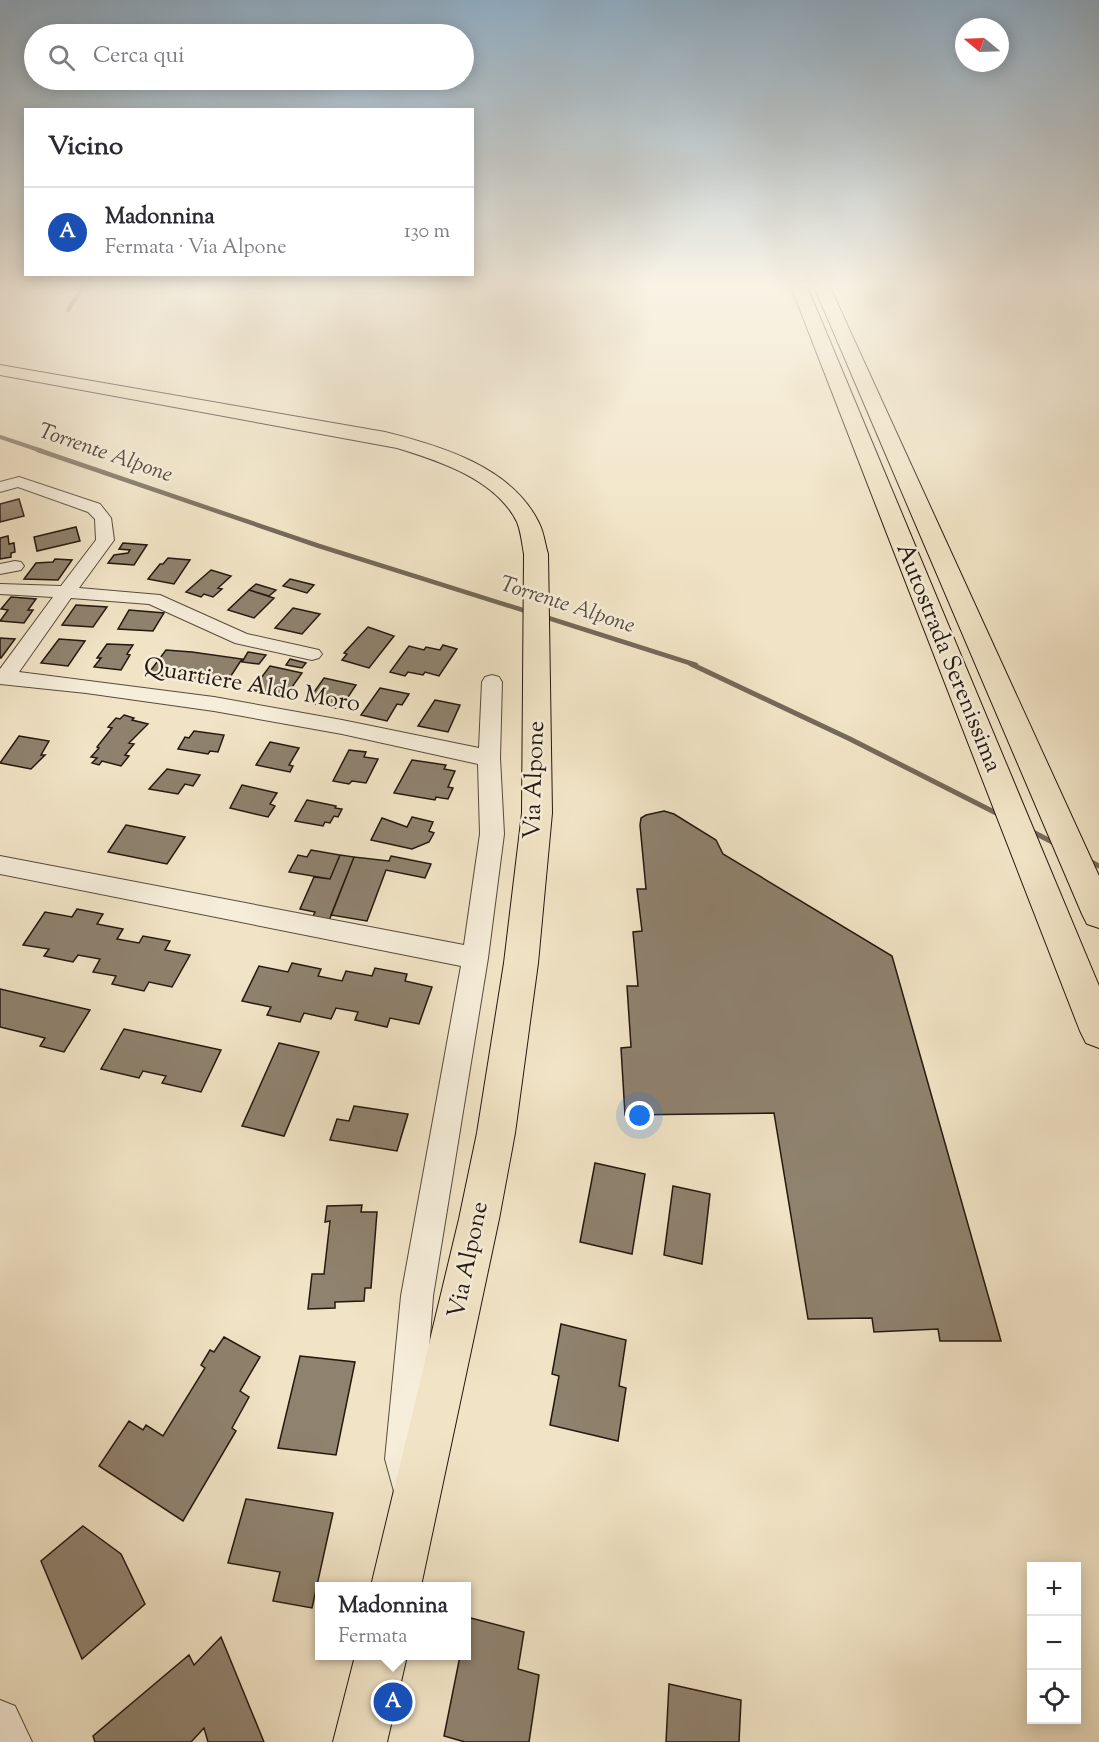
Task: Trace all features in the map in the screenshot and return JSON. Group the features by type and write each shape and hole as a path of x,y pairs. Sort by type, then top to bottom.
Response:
{"highway":[{"name":"Autostrada Serenissima","path":"831,365 1099,1031"},
{"name":"Autostrada Serenissima","path":"857,365 1099,913"}],"main road":[{"name":"Via Alpone","path":"0,370 365,434 423,448 454,460 480,475 515,505 526,519 532,534 536,554 537,813 521,963 496,1133 479,1219 397,1582"},
{"path":"360,1742 380,1660"}],"street":[{"path":"0,487 19,482 94,508 103,518 105,540 66,592 0,589"},
{"name":"Quartiere Aldo Moro","path":"2,678 66,592 153,598 242,639 312,654"},
{"name":"Quartiere Aldo Moro","path":"2,678 131,691 200,701 342,727 489,758"},
{"path":"414,1504 403,1459 417,1296 475,958 492,834 489,758 492,682"},
{"path":"0,865 475,958"},
{"path":"0,1721 11,1742"}],"building":[{"path":"19,499 24,516 0,522 0,504"},
{"path":"76,527 80,541 37,551 34,537"},
{"path":"8,536 9,544 14,543 15,552 11,553 11,557 0,559 0,538"},
{"path":"123,543 147,545 134,565 108,563 114,555 128,553 130,550 119,549"},
{"path":"168,558 190,560 174,584 148,579 160,564"},
{"path":"55,559 72,560 58,580 24,579 36,563 53,562"},
{"path":"211,570 231,576 218,588 222,589 213,597 204,594 201,597 186,592"},
{"path":"290,579 314,585 307,593 283,586"},
{"path":"256,584 276,590 269,596 249,590"},
{"path":"249,590 274,598 254,618 228,610"},
{"path":"11,597 36,599 28,610 33,610 24,623 0,621 8,610 1,609"},
{"path":"76,605 107,607 93,627 62,625"},
{"path":"293,608 320,614 302,634 275,628"},
{"path":"129,610 164,613 153,631 118,629"},
{"path":"368,627 394,636 369,668 342,660 347,654 344,653"},
{"path":"0,638 15,639 1,658 0,658"},
{"path":"59,639 85,641 68,666 41,663"},
{"path":"107,644 133,645 121,670 94,667 101,658 97,658"},
{"path":"443,645 457,649 439,676 425,672 423,675 408,672 405,676 390,672 409,646 424,650 426,647 440,650"},
{"path":"166,650 242,659 225,685 148,674"},
{"path":"248,652 266,655 259,664 242,662"},
{"path":"290,659 306,663 302,668 286,665"},
{"path":"270,666 302,673 285,697 252,690"},
{"path":"324,678 356,685 340,709 307,702"},
{"path":"380,688 409,694 402,705 397,704 387,721 361,715"},
{"path":"435,700 460,705 448,732 418,726"},
{"path":"124,715 134,718 132,720 148,724 129,743 134,744 125,755 129,756 121,766 102,761 99,765 92,763 97,758 91,757 112,728 108,727 116,718 120,719"},
{"path":"194,731 224,735 218,752 210,751 208,754 178,749 185,737 189,738"},
{"path":"19,736 49,741 41,755 45,755 31,769 0,763"},
{"path":"270,742 299,748 289,765 293,766 290,772 256,765"},
{"path":"349,750 366,752 364,757 378,759 366,783 352,781 349,784 333,781"},
{"path":"412,760 446,765 444,769 455,771 448,787 453,788 448,799 436,797 435,800 394,793"},
{"path":"167,769 200,775 193,786 185,784 178,794 149,789"},
{"path":"242,785 277,793 270,804 275,806 268,817 230,808"},
{"path":"307,800 342,809 338,817 334,816 330,823 325,822 323,826 295,821"},
{"path":"664,811 674,814 716,840 723,854 892,956 1001,1341 940,1341 938,1329 874,1332 872,1318 808,1319 774,1113 625,1115 621,1048 631,1047 627,986 638,986 633,932 642,931 637,889 646,889 640,825 641,818 646,815"},
{"path":"412,817 433,822 429,831 434,833 429,842 412,849 371,840 382,818 407,827"},
{"path":"126,825 185,837 167,864 108,852"},
{"path":"311,850 340,855 330,879 289,872 298,855 307,857"},
{"path":"340,855 354,857 327,926 310,923 315,912 300,909 314,877 330,879"},
{"path":"391,856 431,864 425,878 386,870 367,921 331,915 354,857 389,861"},
{"path":"77,909 103,914 97,924 123,929 117,939 139,943 143,936 170,941 165,950 190,955 172,987 149,982 144,991 112,984 116,976 93,972 100,959 78,955 73,962 44,956 49,949 23,945 45,912 72,917"},
{"path":"292,963 321,969 318,976 342,981 346,971 372,976 375,968 407,974 405,981 432,987 419,1024 390,1018 387,1027 355,1020 358,1012 336,1008 331,1019 304,1013 300,1022 267,1015 271,1007 242,1001 259,966 288,972"},
{"path":"0,989 90,1010 64,1052 40,1046 45,1038 0,1027"},
{"path":"124,1029 221,1050 201,1092 162,1083 166,1076 143,1071 139,1078 101,1069"},
{"path":"279,1043 319,1052 284,1136 242,1126"},
{"path":"354,1106 408,1114 397,1151 330,1140 337,1119 349,1121"},
{"path":"595,1163 645,1174 632,1254 580,1242"},
{"path":"673,1186 710,1194 702,1264 664,1255"},
{"path":"362,1205 361,1212 377,1212 371,1288 365,1288 364,1301 335,1302 335,1308 308,1309 312,1274 324,1274 330,1221 325,1222 327,1206"},
{"path":"561,1324 626,1340 619,1386 626,1388 618,1441 550,1425 559,1376 552,1374"},
{"path":"224,1337 260,1357 240,1391 249,1397 232,1428 236,1431 183,1521 99,1466 129,1421 143,1430 146,1425 163,1436 205,1368 201,1365 210,1350 214,1352"},
{"path":"300,1356 355,1362 336,1455 278,1448"},
{"path":"246,1499 333,1513 318,1582 315,1582 312,1608 273,1601 280,1572 228,1563"},
{"path":"83,1526 121,1554 145,1604 82,1659 41,1561"},
{"path":"471,1618 524,1632 518,1669 539,1675 529,1742 465,1742 444,1736 459,1660 471,1660"},
{"path":"221,1637 264,1742 208,1742 204,1728 191,1742 95,1742 93,1736 189,1655 194,1665"},
{"path":"669,1684 741,1700 739,1742 666,1742"}],"waterway":[{"name":"Torrente Alpone","path":"0,437 42,451"},
{"name":"Torrente Alpone","path":"38,450 319,546 529,612"},
{"name":"Torrente Alpone","path":"542,616 696,665"},
{"name":"Torrente Alpone","path":"691,664 850,739 1002,816"},
{"name":"Torrente Alpone","path":"1029,830 1058,845"},
{"name":"Torrente Alpone","path":"1086,859 1099,866"}],"place":[{"name":"Madonnina","path":"393,1702"}]}
